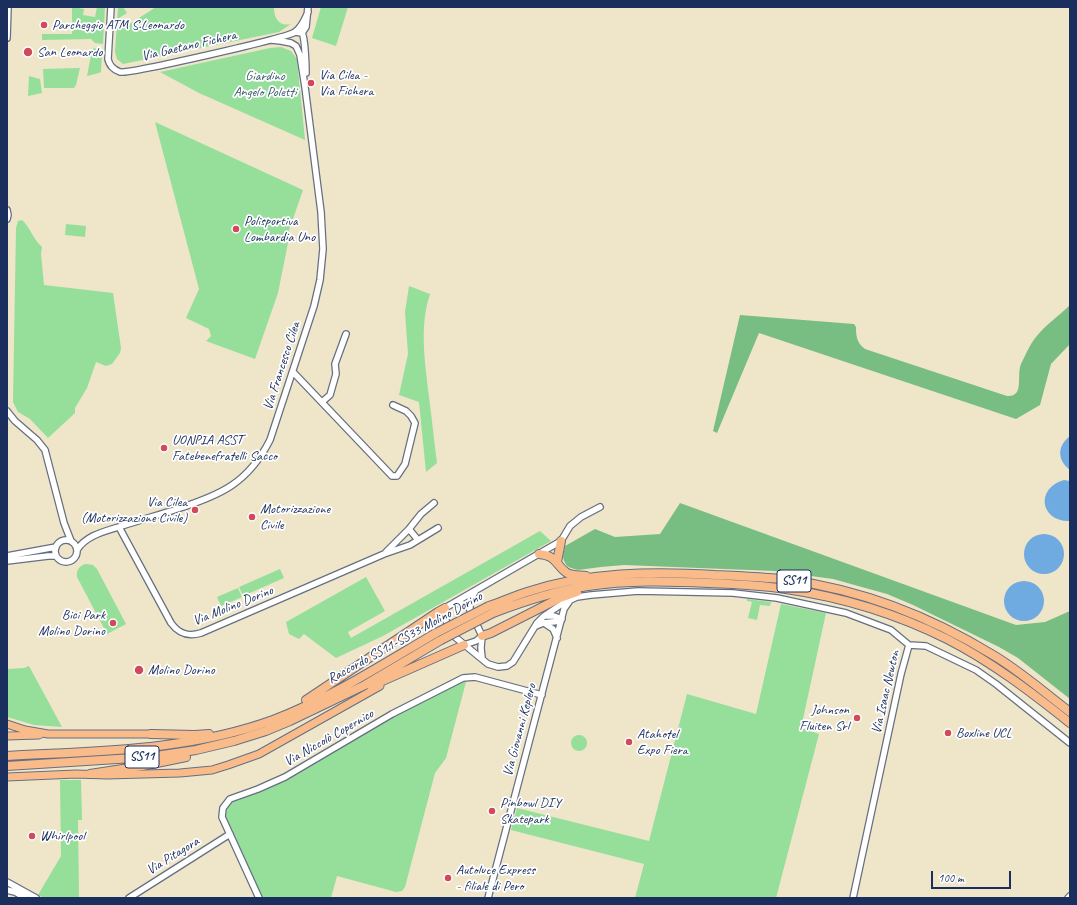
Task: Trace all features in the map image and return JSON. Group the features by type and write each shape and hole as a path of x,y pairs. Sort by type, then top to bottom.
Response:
{"highway":[{"path":"557,562 560,541"},
{"path":"539,554 550,556 566,572 573,575 599,577"},
{"name":"Raccordo SS11-SS33 Molino Dorino","path":"249,728 326,696 527,592 599,577 648,573 775,578 807,583 857,595 886,604 916,615 994,655 1070,712"},
{"name":"Raccordo SS11-SS33 Molino Dorino","path":"491,610 559,591 619,582 678,581 764,587 806,592 867,607 927,630 966,650 1023,687 1070,723"},
{"path":"482,636 491,633 560,598 619,582"},
{"path":"263,723 309,699 406,633 446,608"},
{"name":"Raccordo SS11-SS33 Molino Dorino","path":"274,728 365,685 438,637"},
{"path":"290,721 317,713 464,645"},
{"path":"151,734 195,735 234,728 249,728"},
{"name":"SS11","path":"7,756 172,745 212,738 249,728"},
{"path":"90,774 152,764 238,744 259,737 274,728"},
{"name":"SS11","path":"7,766 149,757 183,753 234,741 274,728"}],"main road":[{"path":"7,777 23,775 190,773 212,770 268,749 403,672"},
{"path":"7,724 25,730 43,733 151,734"},
{"path":"7,736 32,736 43,733"},
{"path":"7,781 23,775"}],"street":[{"path":"7,38 8,7"},
{"name":"Via Gaetano Fichera","path":"111,7 108,59 110,65 120,72 126,72 271,40 294,33"},
{"name":"Via Francesco Cilea","path":"71,541 88,539 119,527 210,498 224,491 242,478 255,464 270,440 318,293 322,270 323,249 321,212 305,87 300,55 290,38 302,25 308,9"},
{"name":"Via Francesco Cilea","path":"305,87 306,67 303,43 304,38 302,33 306,27 308,9"},
{"path":"294,33 302,33"},
{"name":"Via Gaetano Fichera","path":"271,40 281,41 293,45"},
{"path":"293,45 300,46 303,43"},
{"path":"7,210 7,218"},
{"path":"322,402 330,396 336,374 335,364 346,334"},
{"path":"293,372 392,476 397,476 405,464 415,423 406,410 393,405"},
{"path":"7,411 15,421 37,440 45,450 64,523 71,541 76,546 77,550 76,556 70,561 62,561 56,556 41,556 7,561"},
{"path":"384,554 409,529 421,514 434,503"},
{"path":"446,608 560,541 570,526 581,517 600,507"},
{"path":"56,556 56,547 60,542 63,533 64,523"},
{"name":"Via Molino Dorino","path":"119,527 171,623 176,630 187,635 201,633 384,554"},
{"path":"384,554 410,545 438,528"},
{"path":"409,529 418,540"},
{"name":"Via Francesco Cilea","path":"77,550 88,539"},
{"path":"60,542 64,540 71,541"},
{"path":"7,556 56,547"},
{"path":"470,610 470,600 476,591"},
{"name":"Via Isaac Newton","path":"446,608 444,613 446,621 455,637 488,664 494,667 501,667 510,664 515,659 534,628 544,616 572,599 591,595 638,591 733,593 777,598 846,613 891,630 909,645 901,674 853,898"},
{"name":"Via Giovanni Keplero","path":"488,898 562,620 566,606 572,599"},
{"path":"455,603 464,604 470,610 482,636 482,658"},
{"path":"544,616 554,616 562,620"},
{"path":"534,628 543,623 562,620"},
{"path":"543,623 553,629 557,639"},
{"path":"464,645 482,636"},
{"path":"909,645 926,646 976,670 996,684 1070,743"},
{"name":"Via Niccolò Copernico","path":"259,898 222,814 224,805 230,798 258,789 285,777 392,714 459,680 475,677 542,695"},
{"name":"Via Pitagora","path":"129,898 230,834"},
{"path":"7,882 36,898"},
{"path":"7,890 15,892 25,898"}],"green space":[{"path":"72,7 84,9 83,15 95,17 97,7 105,7 103,44 95,43 91,39 42,40 42,34 72,34"},
{"path":"119,7 123,7 127,13 119,18 125,27 156,7 272,7 274,8 276,18 280,23 287,25 291,24 279,32 123,64 117,59 115,52"},
{"path":"321,7 348,7 336,46 312,38"},
{"name":"Giardino Angelo Poletti","path":"281,47 291,51 297,59 305,140 199,93 160,72 270,48"},
{"path":"94,48 102,51 101,72 87,76 92,50"},
{"path":"80,68 74,88 44,88 43,69"},
{"path":"29,76 40,79 42,93 28,96"},
{"name":"Polisportiva Lombardia Uno","path":"155,122 303,190 286,239 288,243 278,293 255,359 206,341 211,336 209,329 186,318 199,289"},
{"path":"22,220 42,247 41,254 44,285 113,293 121,348 120,353 112,364 106,366 96,362 87,388 75,408 75,413 48,438 30,419 18,412 13,402 16,228 18,221"},
{"path":"66,224 86,226 85,237 65,235"},
{"path":"409,286 430,294 425,319 424,345 437,463 426,472 419,402 399,395 408,354 405,312"},
{"path":"1070,305 1070,344 1051,364 1040,405 1016,419 759,333 717,433 713,431 740,315 854,324 856,327 858,340 865,349 1007,396 1013,395 1018,389 1021,364 1034,340 1044,328"},
{"path":"680,503 1016,625 1045,622 1070,611 1070,699 1018,658 999,647 887,594 833,579 774,571 624,565 578,570 567,566 564,561 563,557 565,546 595,529 615,537 660,534"},
{"path":"540,531 551,541 383,636 336,658 304,634 299,639 289,634 286,622 366,577 385,611 348,632 351,638"},
{"path":"86,564 93,565 97,569 126,624 107,634 77,577 79,568"},
{"path":"280,569 284,578 243,596 239,587"},
{"path":"238,588 242,597 221,606 217,597"},
{"path":"747,599 771,602 770,606 760,605 757,620 748,618 752,602 747,601"},
{"path":"781,604 826,613 801,728 819,734 776,898 635,898 644,864 511,830 517,808 649,841 687,694 756,714"},
{"path":"29,666 62,727 34,725 7,717 7,669 24,668"},
{"path":"467,678 446,758 435,773 405,887 402,891 396,892 337,876 331,898 259,898 223,821 225,803 269,784 392,714"},
{"path":"579,735 585,737 587,743 585,749 579,751 573,749 571,743 573,737"},
{"path":"60,780 81,780 82,820 78,820 79,898 44,898 38,895 61,856"}],"water":[{"path":"1070,436 1070,470 1063,462 1060,453 1063,444"},
{"path":"1064,480 1070,481 1070,521 1060,520 1052,516 1047,511 1045,504 1045,497 1048,490 1055,484"},
{"path":"1048,534 1055,537 1061,543 1064,554 1063,562 1055,571 1048,574 1040,574 1033,571 1025,562 1024,550 1027,543 1036,535"},
{"path":"1028,581 1035,584 1041,590 1044,601 1043,609 1035,618 1028,621 1020,621 1013,618 1005,609 1004,597 1007,590 1016,582"}],"place":[{"name":"Parcheggio ATM S.Leonardo","path":"44,25"},
{"name":"San Leonardo","path":"28,52"},
{"name":"Via Cilea - Via Fichera","path":"311,83"},
{"name":"Polisportiva Lombardia Uno","path":"236,229"},
{"name":"UONPIA ASST Fatebenefratelli Sacco","path":"164,448"},
{"name":"Via Cilea (Motorizzazione Civile)","path":"195,510"},
{"name":"Motorizzazione Civile","path":"252,517"},
{"name":"Bici Park Molino Dorino","path":"113,623"},
{"name":"Molino Dorino","path":"139,670"},
{"name":"Johnson Fluiten Srl","path":"857,718"},
{"name":"Boxline UCL","path":"948,733"},
{"name":"Atahotel Expo Fiera","path":"629,742"},
{"name":"Pinbowl DIY Skatepark","path":"492,811"},
{"name":"Whirlpool","path":"32,836"},
{"name":"Autoluce Express - filiale di Pero","path":"448,878"}]}
